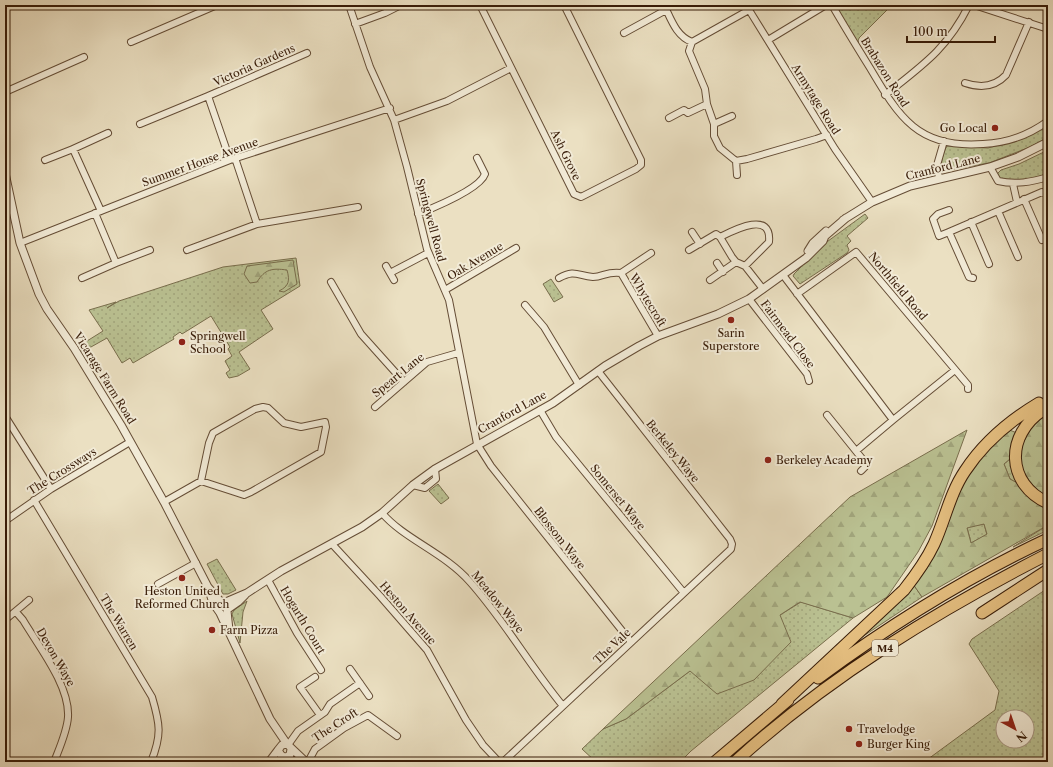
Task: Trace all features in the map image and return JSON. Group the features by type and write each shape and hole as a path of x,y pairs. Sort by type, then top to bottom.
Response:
{"highway":[{"path":"782,704 904,590 918,572 934,544 954,491 964,471 982,448 1000,430 1041,406 1023,427 1015,447 1019,476 1025,485 1039,499 1048,503"},
{"name":"M4","path":"715,762 782,704 887,629 986,571 1048,539"},
{"name":"M4","path":"735,762 817,696 889,645 983,588 1048,554"},
{"path":"982,613 1047,571"}],"street":[{"name":"Springwell Road","path":"349,5 370,67 390,108 407,167 428,253 449,300 458,353 477,444"},
{"path":"355,24 385,13 401,5"},
{"name":"Ash Grove","path":"480,5 574,194 581,197 641,165 640,155 564,5"},
{"path":"768,40 826,5"},
{"name":"Brabazon Road","path":"832,5 885,95 904,120 928,136 944,141 975,145 998,143 1020,136 1048,121"},
{"path":"885,95 936,54 953,34 969,5"},
{"path":"974,5 990,8 1048,29"},
{"path":"131,42 214,6"},
{"path":"624,33 665,8 679,34 684,39 692,42"},
{"path":"748,8 692,42 689,51 705,89 707,104 714,124 714,136 720,148 736,161 816,140 827,135"},
{"name":"Armytage Road","path":"748,8 827,135 872,202"},
{"path":"965,83 975,87 988,85 1001,80 1006,75 1029,22"},
{"name":"Victoria Gardens","path":"140,124 307,53"},
{"path":"5,92 84,57"},
{"path":"394,120 447,101 511,68"},
{"name":"Victoria Gardens","path":"208,96 257,224"},
{"path":"669,118 684,110 688,113 707,104"},
{"name":"Summer House Avenue","path":"20,243 232,159 390,108"},
{"path":"714,124 732,116"},
{"path":"45,160 108,133"},
{"path":"940,178 937,166 944,141"},
{"name":"Cranford Lane","path":"223,608 238,602 247,593 268,580 332,544 382,513 413,485 435,468 540,410 598,371 658,336 718,314 749,299 806,258 823,241 825,236 846,218 872,202 910,186 990,167 1026,154 1048,142"},
{"path":"73,149 116,263"},
{"path":"418,214 454,197 482,179 485,174 485,170 477,158"},
{"path":"736,161 736,175"},
{"path":"990,167 998,181 1013,184 1048,177"},
{"name":"Vicarage Farm Road","path":"5,176 20,243 41,300 74,348 130,442 196,563 208,587 210,597 223,608 229,632 276,729 288,750"},
{"path":"1013,184 1016,202"},
{"path":"950,210 938,214 933,219 939,236 1016,202 1042,192 1048,194"},
{"path":"1024,199 1042,240"},
{"path":"187,250 257,224 358,207"},
{"path":"998,211 1018,257"},
{"path":"971,222 988,264"},
{"path":"720,237 734,230 756,224 762,224 766,227 770,236 769,242 745,266"},
{"path":"692,232 700,244"},
{"path":"949,232 968,276 973,278"},
{"path":"689,250 716,234 720,237 736,262 745,266 763,289"},
{"name":"Oak Avenue","path":"445,290 516,248"},
{"path":"82,278 150,250"},
{"name":"Northfield Road","path":"797,294 856,252 968,385 968,389"},
{"path":"390,273 428,253"},
{"name":"Whytecroft","path":"559,278 572,272 592,277 612,272 621,273 651,253"},
{"path":"710,280 736,262"},
{"path":"717,263 723,272"},
{"path":"386,266 394,280"},
{"name":"Whytecroft","path":"621,273 658,336"},
{"path":"783,275 893,420"},
{"path":"331,282 361,334 404,382"},
{"name":"Fairmead Close","path":"749,299 807,374 809,381"},
{"path":"525,305 544,327 579,385"},
{"name":"Speart Lane","path":"375,407 427,362 458,353"},
{"path":"856,451 955,370"},
{"name":"Berkeley Waye","path":"598,371 730,539 732,544"},
{"path":"164,502 201,482 244,495 251,492 321,452 326,427 325,422 301,427 284,423 268,408 262,407 255,409 213,433 209,443 201,482"},
{"name":"Somerset Waye","path":"540,410 556,437 684,593"},
{"path":"827,415 866,464 861,471"},
{"path":"5,416 50,489"},
{"name":"The Crossways","path":"5,521 50,489 130,442"},
{"name":"Blossom Waye","path":"477,444 491,466 631,642"},
{"name":"The Warren","path":"34,500 152,697 160,724 158,747 151,762"},
{"name":"Meadow Waye","path":"382,513 405,532 446,559 470,581 513,637 541,679 563,706"},
{"name":"Heston Avenue","path":"332,544 427,650 466,720 483,745 499,762"},
{"name":"The Vale","path":"503,762 731,550 732,544"},
{"path":"158,584 196,563"},
{"name":"Hogarth Court","path":"268,580 297,634 321,670"},
{"path":"5,620 28,600"},
{"name":"Devon Waye","path":"16,612 23,620 60,682 67,698 68,718 54,762"},
{"path":"350,669 369,696"},
{"path":"315,677 300,687 320,715"},
{"path":"276,762 288,750 298,731 325,712 330,704 360,683"},
{"name":"The Croft","path":"307,762 315,749 344,728 368,715 396,736"},
{"name":"Vicarage Farm Road","path":"276,729 279,749"},
{"path":"269,762 282,745 307,762"},
{"path":"279,749 280,756 288,750"}],"green space":[{"path":"835,5 892,5 859,38 858,43"},
{"path":"1048,125 1048,137 1030,147 989,163 942,171 942,158 947,146 988,148 1022,139"},
{"path":"1048,150 1048,174 1025,180 1003,180 996,175 1001,170 1019,164"},
{"path":"865,214 868,218 847,236 851,241 847,245 849,250 847,253 800,284 793,276 794,274 824,244"},
{"path":"296,258 300,286 261,310 273,329 239,352 250,369 238,376 229,378 226,373 230,370 225,361 232,356 228,349 230,347 211,316 182,334 180,332 173,337 174,339 133,363 130,358 122,363 107,338 82,352 79,346 103,331 89,310 116,302 107,308 119,301 223,267"},
{"path":"293,260 297,284 284,292 279,291 288,283 287,270 269,270 263,274 257,282 250,283 244,274 247,266"},
{"path":"551,279 563,297 554,302 543,284"},
{"path":"1048,414 1048,496 1037,489 1027,478 1023,471 1019,457 1021,448 1037,420"},
{"path":"1007,429 1017,433 1011,458 1004,464 1010,479 1019,484 1048,507 1048,525 922,597 913,584 962,482 982,452","holes":["984,524 987,534 971,543 967,528"]},
{"path":"967,430 932,526 918,552 887,597 853,618 800,602 780,615 791,642 754,680 717,694 690,671 626,719 603,729 850,497"},
{"path":"1011,458 1019,484 1010,479 1004,464"},
{"path":"438,484 449,498 441,504 429,491"},
{"path":"984,524 987,535 971,543 967,527"},
{"path":"1048,525 1048,530 1013,547"},
{"path":"217,559 236,590 228,594 223,594 207,564"},
{"path":"913,584 922,597 847,647"},
{"path":"1048,588 1048,762 924,762 995,710 995,749 1035,749 1035,709 995,709 999,691 969,644 972,639"},
{"path":"247,601 243,612 240,643 232,614 234,610"},
{"path":"801,602 853,618 691,751 680,762 596,762 582,749 603,729 626,719 690,671"}],"place":[{"name":"Go Local","path":"995,128"},
{"name":"Sarin Superstore","path":"731,320"},
{"name":"Springwell School","path":"182,342"},
{"name":"Berkeley Academy","path":"768,460"},
{"name":"Heston United Reformed Church","path":"182,578"},
{"name":"Farm Pizza","path":"212,630"},
{"name":"Travelodge","path":"849,729"},
{"name":"Burger King","path":"859,744"}]}
